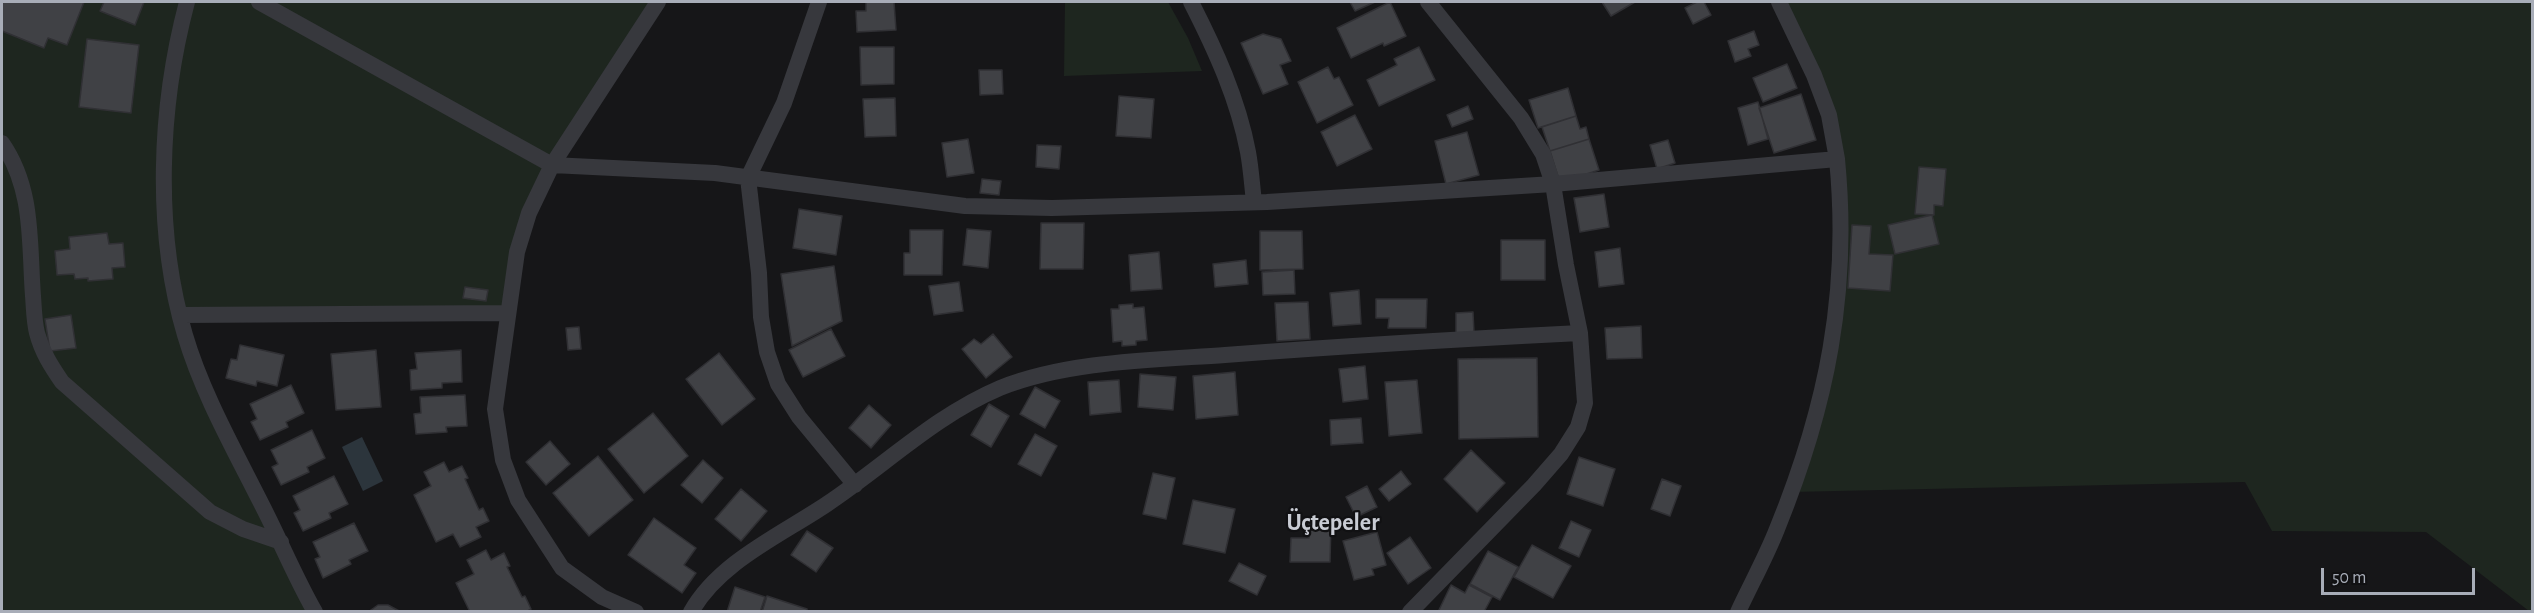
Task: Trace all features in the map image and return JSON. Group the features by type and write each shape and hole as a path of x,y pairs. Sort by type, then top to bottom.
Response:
{"street":[{"path":"187,2 171,81 163,190 166,248 185,336 218,417 281,542 301,588 315,612"},
{"path":"260,2 552,165 715,173 965,206 1052,208 1254,202 1553,184 1838,159"},
{"path":"636,612 602,597 562,568 518,500 503,460 495,409 517,252 529,213 552,165 658,2"},
{"path":"819,2 784,103 748,178 759,273 761,317 767,352 778,384 799,417 855,485"},
{"path":"1191,2 1214,46 1233,98 1248,151 1254,202"},
{"path":"1410,612 1534,485 1561,454 1578,427 1585,403 1580,333 1553,184 1543,154 1521,118 1428,2"},
{"path":"1738,612 1777,531 1811,435 1826,377 1838,313 1842,207 1838,159 1828,115 1818,85 1779,2"},
{"path":"2,143 25,191 30,230 36,331 45,357 56,374 83,402 210,512 243,529 281,542"},
{"path":"181,315 508,313"},
{"path":"692,612 700,596 724,570 855,485 966,405 1002,388 1047,375 1107,363 1411,341 1580,333"}],"shaded area":[{"path":"2,2 658,2 529,213 508,313 181,315 185,336 315,611 2,611"},
{"path":"1065,2 1168,2 1188,38 1202,71 1064,76"},
{"path":"1779,2 2532,2 2532,611 2426,532 2272,531 2245,482 1791,492 1826,377 1838,159"},
{"path":"362,437 383,481 363,491 342,447"}],"building":[{"path":"2,2 84,2 67,45 48,38 44,48 2,31"},
{"path":"104,2 144,2 135,25 100,11"},
{"path":"866,2 894,2 896,30 857,32 856,11 866,11"},
{"path":"1350,2 1375,2 1355,11"},
{"path":"1390,2 1406,36 1384,46 1383,43 1351,58 1337,28"},
{"path":"1602,2 1635,2 1611,16"},
{"path":"1697,2 1704,2 1711,15 1693,24 1685,8"},
{"path":"1754,31 1759,45 1748,49 1751,56 1735,62 1728,41"},
{"path":"1263,34 1281,39 1291,61 1280,65 1288,84 1263,94 1241,43"},
{"path":"87,39 139,45 131,113 79,107"},
{"path":"860,47 894,47 894,84 861,85"},
{"path":"1419,47 1435,80 1379,106 1367,80 1397,65 1394,59"},
{"path":"1787,64 1797,88 1763,102 1753,78"},
{"path":"1328,67 1334,79 1339,77 1353,105 1317,123 1298,82"},
{"path":"979,70 1002,70 1003,94 980,95"},
{"path":"1568,88 1576,116 1538,128 1529,100"},
{"path":"1801,94 1816,140 1774,153 1759,108"},
{"path":"1119,96 1154,99 1151,138 1116,136"},
{"path":"895,98 896,136 865,137 863,99"},
{"path":"1758,102 1768,139 1748,145 1738,108"},
{"path":"1468,106 1473,119 1452,127 1447,115"},
{"path":"1355,115 1372,149 1337,166 1321,132"},
{"path":"1576,116 1580,129 1586,127 1589,139 1550,151 1542,127"},
{"path":"1467,132 1479,175 1446,184 1435,141"},
{"path":"968,139 974,173 947,177 942,143"},
{"path":"1589,139 1599,170 1560,183 1550,151"},
{"path":"1668,140 1675,163 1657,169 1650,145"},
{"path":"1037,145 1061,146 1059,169 1036,167"},
{"path":"1919,167 1946,169 1943,206 1934,205 1934,215 1915,214"},
{"path":"982,179 1001,181 999,195 980,193"},
{"path":"1604,194 1609,227 1580,232 1574,198"},
{"path":"799,209 842,216 836,255 793,248"},
{"path":"1932,215 1939,244 1895,254 1888,225"},
{"path":"1041,223 1084,223 1083,269 1040,269"},
{"path":"1852,225 1871,226 1869,254 1893,255 1890,291 1848,288"},
{"path":"967,229 991,231 988,268 963,265"},
{"path":"910,230 943,230 942,275 904,275 904,253 910,253"},
{"path":"1260,231 1302,231 1303,269 1260,270"},
{"path":"107,233 109,244 123,243 125,267 112,268 113,279 88,281 88,278 75,279 74,274 57,275 55,251 70,249 69,237"},
{"path":"1501,240 1545,240 1545,280 1501,280"},
{"path":"1620,248 1624,284 1599,287 1595,252"},
{"path":"1159,252 1162,289 1131,291 1129,255"},
{"path":"1246,260 1248,284 1215,287 1213,264"},
{"path":"834,266 842,321 792,346 781,274"},
{"path":"1294,270 1295,294 1263,295 1262,272"},
{"path":"959,282 963,311 934,315 929,286"},
{"path":"465,287 488,290 486,301 463,298"},
{"path":"1359,290 1361,324 1333,326 1330,293"},
{"path":"1376,299 1427,299 1426,328 1388,328 1389,318 1376,318"},
{"path":"1308,302 1310,339 1277,341 1275,303"},
{"path":"1133,304 1133,308 1144,307 1147,340 1136,341 1136,345 1122,346 1122,341 1113,342 1111,309 1119,309 1119,305"},
{"path":"1473,312 1474,333 1456,333 1456,313"},
{"path":"71,315 76,348 50,351 45,319"},
{"path":"1641,326 1642,358 1607,359 1605,328"},
{"path":"579,327 581,349 568,350 566,328"},
{"path":"831,329 845,356 803,377 789,350"},
{"path":"993,334 1012,357 986,378 962,349 974,339 981,344"},
{"path":"240,345 284,355 277,386 257,381 256,386 226,378 231,359 237,360"},
{"path":"376,350 381,407 336,410 331,354"},
{"path":"461,350 462,382 442,383 442,388 411,390 410,370 417,369 415,353"},
{"path":"719,353 755,399 722,425 686,379"},
{"path":"1537,358 1538,437 1459,439 1458,359"},
{"path":"1365,366 1368,399 1343,402 1339,369"},
{"path":"1235,372 1238,415 1196,419 1193,376"},
{"path":"1140,374 1176,377 1173,410 1138,407"},
{"path":"1119,380 1121,412 1090,415 1088,382"},
{"path":"1417,380 1422,433 1389,436 1385,382"},
{"path":"291,385 304,413 286,422 288,427 260,440 251,422 257,419 250,404"},
{"path":"1035,387 1060,401 1045,428 1020,414"},
{"path":"465,395 467,426 446,427 447,432 416,434 414,414 421,413 420,397"},
{"path":"989,404 1009,416 991,447 971,435"},
{"path":"869,405 891,425 871,448 849,428"},
{"path":"653,413 688,456 644,493 608,449"},
{"path":"1361,418 1363,443 1331,445 1330,420"},
{"path":"312,430 325,458 307,467 309,472 281,485 272,467 278,464 271,450"},
{"path":"1035,434 1057,446 1041,476 1018,464"},
{"path":"550,441 570,464 546,485 526,462"},
{"path":"1471,450 1505,483 1477,512 1444,479"},
{"path":"598,456 633,500 589,536 553,493"},
{"path":"1579,457 1615,469 1603,506 1567,494"},
{"path":"703,460 723,478 702,503 681,485"},
{"path":"444,462 449,472 462,466 468,478 465,479 479,510 483,508 489,521 476,527 481,537 460,547 453,534 436,542 414,495 431,486 424,472"},
{"path":"1401,471 1411,484 1389,501 1379,489"},
{"path":"1153,473 1175,478 1166,519 1143,514"},
{"path":"334,476 348,504 329,513 331,518 303,531 294,513 300,510 293,496"},
{"path":"1662,479 1681,486 1670,516 1651,509"},
{"path":"1367,486 1377,507 1356,517 1346,497"},
{"path":"741,489 767,511 741,541 715,519"},
{"path":"1193,500 1235,509 1225,553 1183,544"},
{"path":"654,518 696,548 684,565 696,573 682,593 628,555"},
{"path":"1571,521 1591,530 1579,557 1559,548"},
{"path":"354,523 368,551 349,560 351,564 323,578 315,559 320,557 313,542"},
{"path":"1309,523 1331,523 1330,562 1290,562 1291,538 1309,538"},
{"path":"807,531 833,548 816,572 791,555"},
{"path":"1377,532 1386,565 1372,569 1374,575 1354,580 1343,541"},
{"path":"1410,537 1431,568 1408,584 1387,553"},
{"path":"1532,545 1571,566 1553,598 1514,577"},
{"path":"486,550 491,560 504,553 510,566 507,567 522,597 525,596 531,609 526,612 470,612 456,583 474,574 467,560"},
{"path":"1488,551 1518,567 1500,600 1470,584"},
{"path":"1239,563 1266,576 1257,595 1229,581"},
{"path":"1451,585 1465,593 1469,585 1492,597 1484,612 1438,612"},
{"path":"735,587 765,597 760,612 727,612"},
{"path":"767,596 807,609 807,612 762,612"},
{"path":"378,605 388,605 401,612 368,612"}],"district":[{"name":"Üçtepeler","path":"1333,523"}]}
